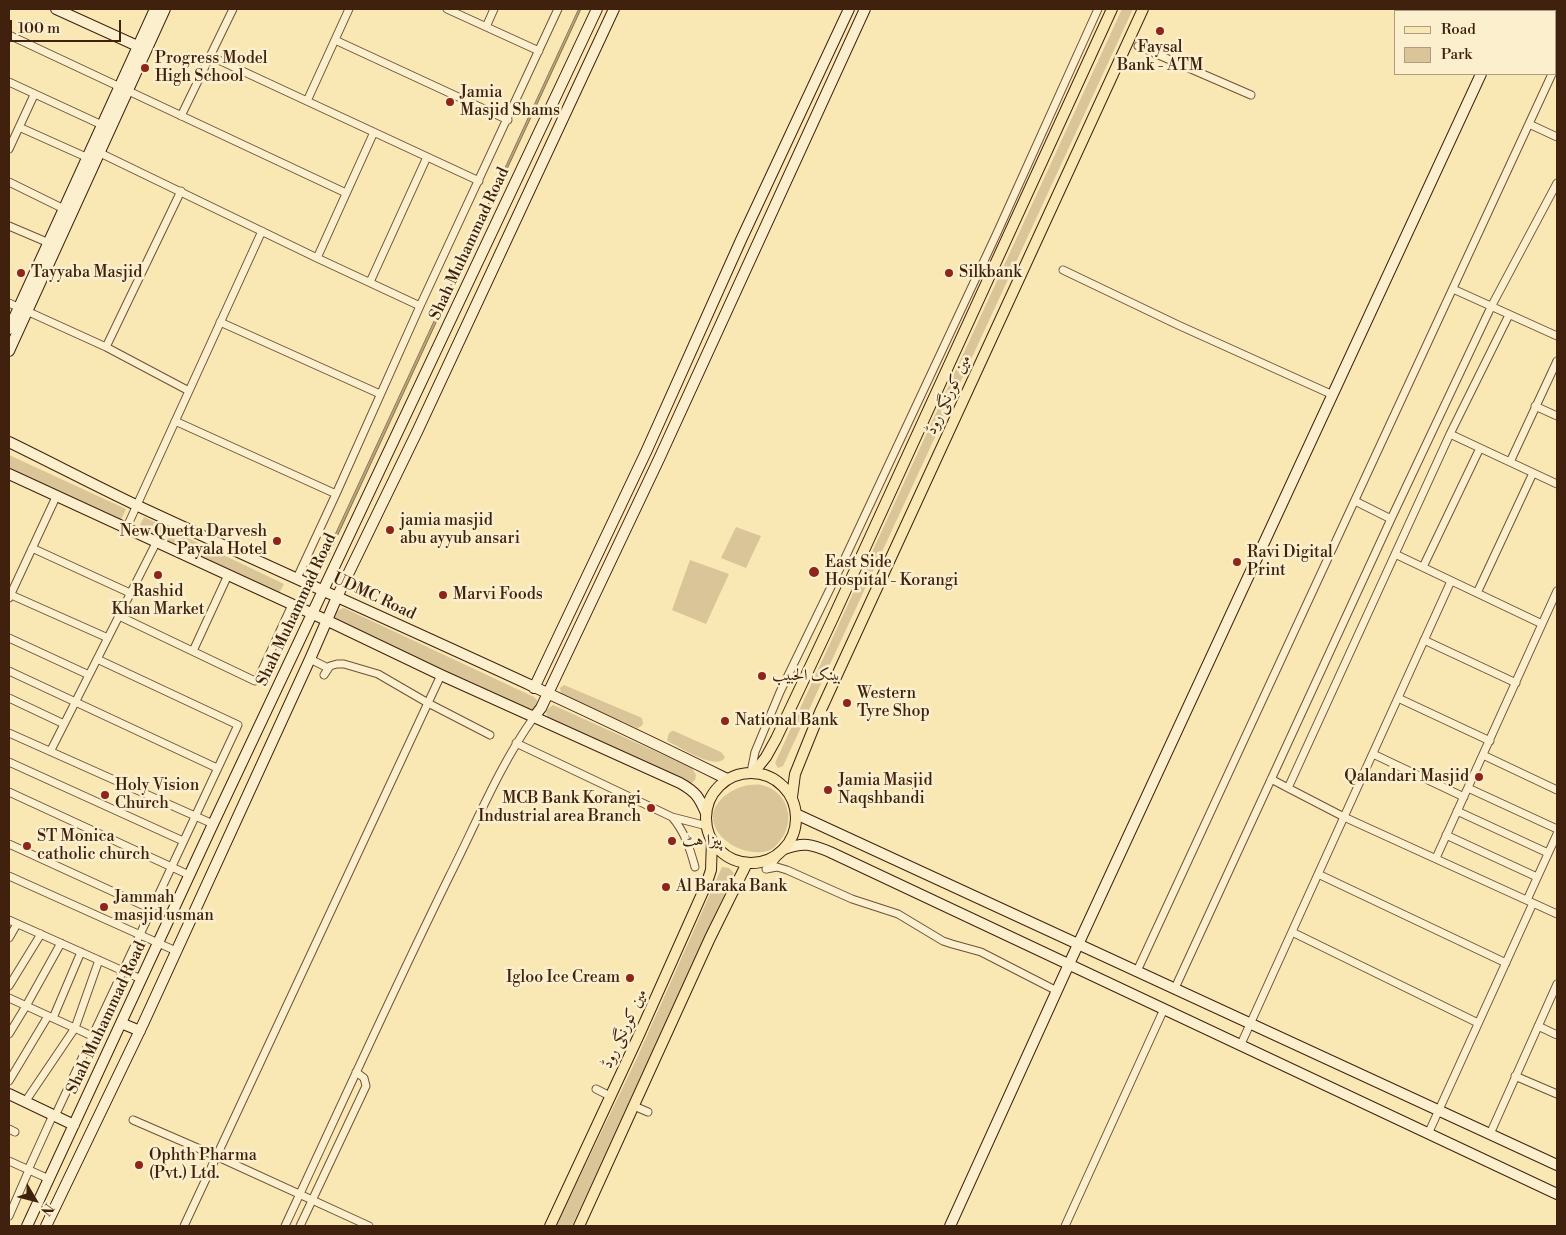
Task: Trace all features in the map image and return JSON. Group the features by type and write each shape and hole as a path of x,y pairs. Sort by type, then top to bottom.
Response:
{"main road":[{"name":"مین کورنگی روڈ","path":"753,772 766,758 776,739 833,618 1112,9"},
{"name":"مین کورنگی روڈ","path":"792,797 795,774 820,712 1143,9"},
{"path":"753,772 770,776 782,785 792,797 796,814 794,834 779,854 764,861 747,862 734,860 721,852 712,840 707,826 706,813 710,800 717,788 727,780 739,774 753,772"},
{"name":"مین کورنگی روڈ","path":"550,1226 706,885 710,870 712,840"},
{"path":"579,1226 710,938 747,862"}],"street":[{"path":"56,9 142,48"},
{"path":"142,48 156,9"},
{"path":"9,351 23,309 64,209 142,48 165,9"},
{"path":"181,116 233,9"},
{"path":"307,101 349,9"},
{"path":"447,9 539,51"},
{"path":"486,27 494,9"},
{"path":"297,578 420,306 558,9"},
{"name":"Shah Muhammad Road","path":"27,1226 213,824 597,9"},
{"name":"Shah Muhammad Road","path":"46,1226 140,1031 312,654 336,596 424,417 614,9"},
{"path":"534,688 646,452 741,240 849,9"},
{"path":"285,1226 356,1072 516,743 541,708 659,459 865,9"},
{"path":"753,772 754,752 765,726 997,233 1098,9"},
{"path":"9,35 346,193"},
{"path":"335,40 508,120"},
{"path":"1138,46 1252,95"},
{"path":"210,56 479,181"},
{"path":"818,75 832,81"},
{"path":"950,1226 1069,964 1481,75"},
{"path":"1138,971 1552,75"},
{"path":"9,82 102,125"},
{"path":"9,329 23,309 102,125 123,88"},
{"path":"9,149 34,95"},
{"path":"1529,124 1557,137"},
{"path":"19,127 92,152 181,191 420,306"},
{"path":"317,258 374,132"},
{"path":"370,282 427,157"},
{"path":"778,162 792,168"},
{"path":"9,182 64,209"},
{"path":"1175,988 1491,307 1557,183"},
{"path":"106,347 181,191"},
{"path":"9,226 49,243"},
{"path":"126,529 262,231"},
{"path":"741,240 756,247"},
{"path":"1063,270 1178,325 1333,395"},
{"path":"1453,289 1557,336"},
{"path":"9,303 106,347 189,391"},
{"path":"1288,788 1450,434 1509,315"},
{"path":"220,322 380,394"},
{"path":"1510,462 1557,361"},
{"path":"686,363 700,370"},
{"path":"1536,406 1557,416"},
{"path":"175,421 336,494"},
{"path":"1450,434 1557,484"},
{"name":"UDMC Road","path":"9,442 137,505 658,744 727,780"},
{"path":"1423,567 1480,448"},
{"path":"646,452 659,459"},
{"path":"1478,593 1533,473"},
{"path":"9,474 292,604 441,675 680,783 693,791 706,813"},
{"path":"56,497 9,595 108,638"},
{"path":"1355,501 1391,519"},
{"path":"51,750 156,543"},
{"path":"32,548 130,593"},
{"path":"1395,554 1542,624"},
{"path":"193,651 228,575"},
{"path":"330,578 330,582 334,586 340,586 344,583"},
{"path":"1241,1044 1451,581"},
{"path":"1436,858 1557,591"},
{"path":"119,616 254,681 257,680 292,604"},
{"path":"820,611 833,618"},
{"path":"9,638 89,674"},
{"path":"1424,640 1516,684"},
{"path":"298,644 306,641 312,644 312,654 328,668"},
{"path":"9,1216 28,1170 238,725 97,659"},
{"path":"324,675 333,664 344,664 378,674 428,703 490,734"},
{"path":"9,671 217,768"},
{"path":"184,1226 441,675"},
{"path":"9,698 64,724"},
{"path":"1398,698 1490,741"},
{"path":"820,712 832,718"},
{"path":"9,732 213,824"},
{"path":"516,743 672,817 707,826"},
{"path":"1373,754 1464,797"},
{"path":"1483,755 1557,790"},
{"path":"9,762 183,841"},
{"path":"1271,779 1344,817 1556,913 1557,905"},
{"path":"1468,788 1557,829"},
{"path":"9,792 190,875"},
{"path":"1457,811 1548,853"},
{"path":"796,814 1557,1165"},
{"path":"672,817 680,826 688,842 694,867"},
{"path":"1428,1134 1506,963 1530,901 1537,877 1557,834"},
{"path":"1446,835 1537,877"},
{"path":"9,844 151,909"},
{"path":"1057,991 981,952 943,941 898,914 852,899 787,870 778,867 766,869 784,849 797,844 818,848 1241,1044 1321,1084 1557,1194"},
{"path":"1318,874 1506,963"},
{"path":"9,876 176,952"},
{"path":"9,920 142,979"},
{"path":"9,938 17,924"},
{"path":"1292,932 1478,1023"},
{"path":"9,986 41,934"},
{"path":"9,1034 61,943"},
{"path":"9,1081 51,1017 81,952"},
{"path":"25,1102 74,1028 99,960"},
{"path":"1490,1134 1557,984"},
{"path":"9,998 92,1036"},
{"path":"1065,1226 1164,1009"},
{"path":"122,1023 140,1031"},
{"path":"1538,1026 1557,1036"},
{"path":"300,1226 366,1086 364,1078 356,1072"},
{"path":"1515,1076 1557,1094"},
{"path":"596,1089 610,1096"},
{"path":"9,1094 74,1125"},
{"path":"634,1106 648,1112"},
{"path":"133,1120 313,1199 369,1226"},
{"path":"9,1161 49,1180"}],"green space":[{"path":"1122,9 1133,9 783,766 778,768 775,763"},
{"path":"9,455 126,509 120,522 9,470"},
{"path":"144,517 284,584 278,595 138,529"},
{"path":"736,527 761,536 746,568 721,558"},
{"path":"690,560 729,574 706,624 672,610"},
{"path":"344,608 534,697 538,704 535,709 528,709 336,621 334,616 336,611"},
{"path":"564,685 642,718 643,724 637,728 564,696 561,694 560,688"},
{"path":"553,705 692,768 696,775 695,780 691,784 547,718 546,710"},
{"path":"672,731 721,752 725,757 721,761 715,762 698,757 667,740 669,733"},
{"path":"760,785 770,788 778,793 787,808 788,825 785,834 777,845 769,850 759,852 740,849 724,839 714,825 714,810 721,799 738,788"},
{"path":"722,867 729,868 734,873 572,1226 556,1226 637,1058"}],"shaded area":[{"path":"579,9 581,9 317,580 315,579"}],"place":[{"name":"Faysal Bank - ATM","path":"1160,31"},
{"name":"Progress Model High School","path":"145,68"},
{"name":"Jamia Masjid Shams","path":"450,102"},
{"name":"Tayyaba Masjid","path":"21,273"},
{"name":"Silkbank","path":"949,273"},
{"name":"jamia masjid abu ayyub ansari","path":"390,530"},
{"name":"New Quetta Darvesh Payala Hotel","path":"277,541"},
{"name":"Ravi Digital Print","path":"1237,562"},
{"name":"East Side Hospital - Korangi","path":"814,572"},
{"name":"Rashid Khan Market","path":"158,575"},
{"name":"Marvi Foods","path":"443,595"},
{"name":"بينک الحبيب","path":"762,676"},
{"name":"Western Tyre Shop","path":"847,703"},
{"name":"National Bank","path":"725,721"},
{"name":"Qalandari Masjid","path":"1479,777"},
{"name":"Jamia Masjid Naqshbandi","path":"828,790"},
{"name":"Holy Vision Church","path":"105,795"},
{"name":"MCB Bank Korangi Industrial area Branch","path":"651,808"},
{"name":"پیزا ہٹ","path":"672,841"},
{"name":"ST Monica catholic church","path":"27,846"},
{"name":"Al Baraka Bank","path":"666,887"},
{"name":"Jammah masjid usman","path":"104,907"},
{"name":"Igloo Ice Cream","path":"630,978"},
{"name":"Ophth Pharma (Pvt.) Ltd.","path":"139,1165"}]}
